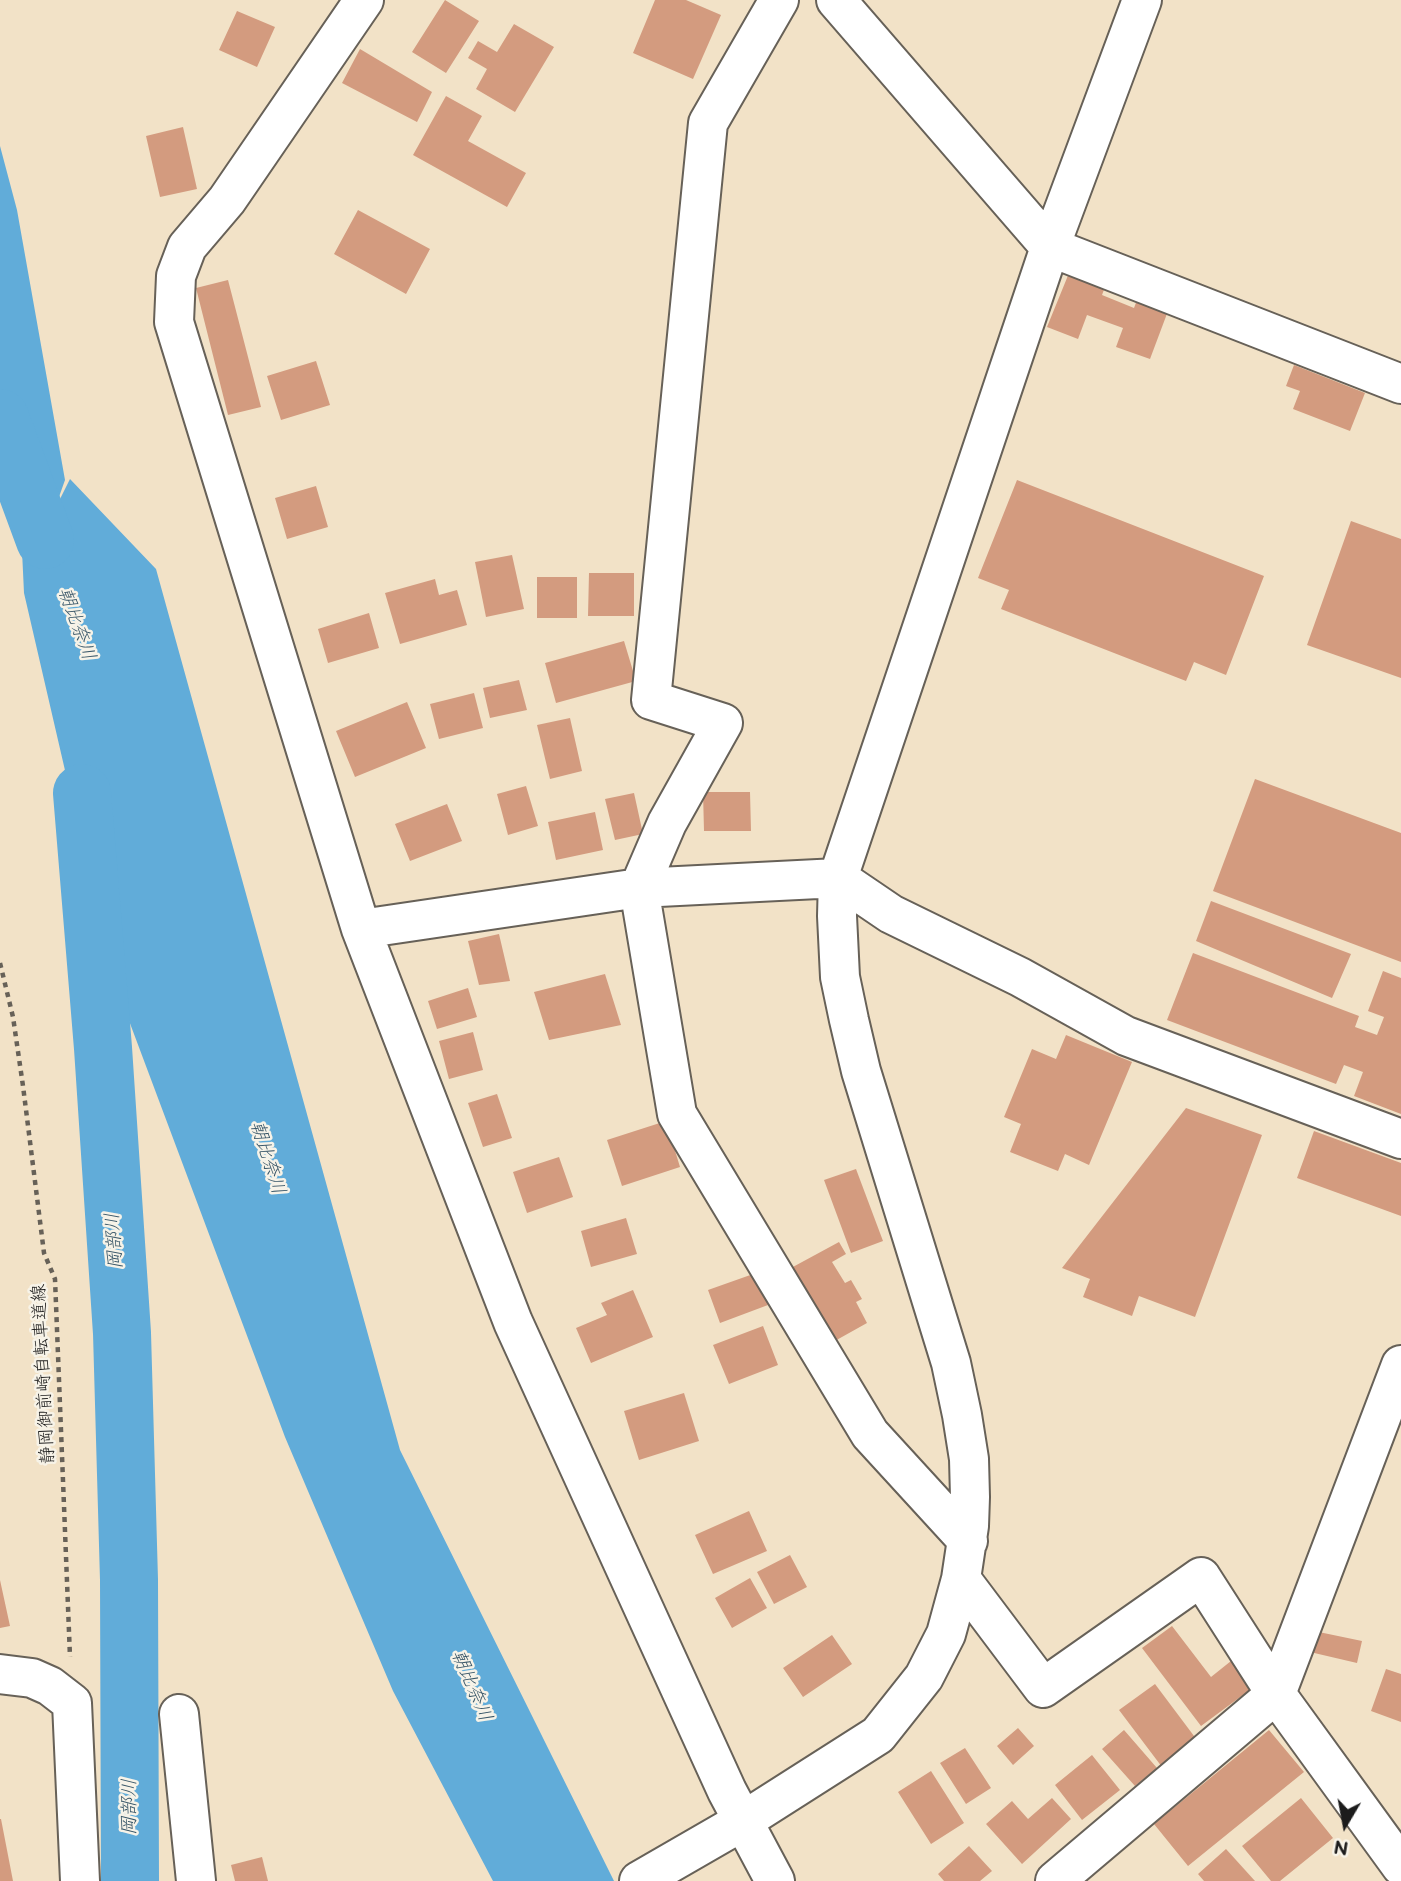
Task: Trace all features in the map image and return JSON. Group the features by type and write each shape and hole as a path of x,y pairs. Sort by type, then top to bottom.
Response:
{"street":[{"path":"364,0 227,200 187,247 176,276 174,322 361,929 513,1322 727,1791 728,1829 775,1881"},
{"path":"779,0 708,122 651,700 723,723 667,823 639,888 677,1114 870,1434 968,1541"},
{"path":"836,0 1050,247 1401,384"},
{"path":"639,1881 728,1829 878,1734 924,1677 946,1634 961,1579 968,1541 969,1459 962,1415 941,1329 861,1070 849,1020 840,977 838,878 1050,247 1142,0"},
{"path":"361,929 639,888 838,878 891,914 1020,977 1126,1036 1401,1139"},
{"path":"1055,1881 1276,1694 1401,1365"},
{"path":"961,1579 1044,1688 1202,1577 1276,1694 1401,1866"},
{"path":"0,1674 32,1678 50,1686 72,1703 80,1881"},
{"path":"179,1714 195,1881"}],"path":[{"name":"静岡御前崎自転車道線","path":"0,963 23,1086 44,1253 55,1279 72,1703"}],"water":[{"path":"0,146 17,210 65,480 54,511 70,479 156,569 400,1450 614,1881 493,1881 393,1691 285,1437 113,978 24,593 18,466 0,412"}],"building":[{"path":"445,0 479,21 446,73 412,52"},
{"path":"655,0 686,0 721,15 693,79 633,53"},
{"path":"237,11 275,27 257,67 219,50"},
{"path":"514,24 554,47 515,112 476,89 487,69 468,58 478,41 497,52"},
{"path":"360,49 432,92 417,122 342,83"},
{"path":"446,96 482,116 468,141 526,173 507,207 413,155"},
{"path":"183,127 197,189 160,197 146,136"},
{"path":"358,210 430,249 406,294 334,254"},
{"path":"1069,273 1105,287 1102,295 1134,308 1137,300 1168,311 1150,359 1116,347 1123,328 1087,315 1078,339 1047,327"},
{"path":"228,280 261,407 228,415 196,288"},
{"path":"316,361 330,405 281,420 267,376"},
{"path":"1294,365 1365,393 1350,431 1293,409 1300,391 1286,386"},
{"path":"1017,480 1264,576 1226,675 1194,662 1186,681 1001,609 1009,590 978,578"},
{"path":"316,486 328,527 287,539 275,498"},
{"path":"1351,521 1401,539 1401,678 1307,645"},
{"path":"512,555 524,609 486,617 475,562"},
{"path":"589,573 634,573 634,616 588,616"},
{"path":"537,577 577,577 577,618 537,618"},
{"path":"435,579 439,595 457,590 467,625 400,644 385,593"},
{"path":"369,613 379,648 328,663 318,629"},
{"path":"624,641 636,681 556,703 545,663"},
{"path":"519,680 527,710 490,718 483,688"},
{"path":"474,693 483,728 439,739 430,704"},
{"path":"407,702 426,748 355,777 336,731"},
{"path":"570,718 582,771 550,779 537,725"},
{"path":"1255,779 1401,833 1401,962 1213,891"},
{"path":"526,786 538,826 508,835 497,794"},
{"path":"703,792 750,792 751,831 704,831"},
{"path":"634,793 643,834 615,840 605,799"},
{"path":"447,804 462,841 410,861 395,824"},
{"path":"595,812 603,850 556,860 548,822"},
{"path":"1211,901 1351,954 1332,998 1196,941"},
{"path":"499,934 510,981 479,985 468,941"},
{"path":"1193,953 1359,1016 1355,1027 1377,1035 1384,1017 1368,1011 1383,971 1401,978 1401,1114 1354,1096 1363,1072 1344,1065 1336,1084 1167,1020"},
{"path":"605,974 621,1025 549,1040 534,992"},
{"path":"468,988 477,1017 437,1029 428,1001"},
{"path":"473,1032 483,1070 449,1079 439,1041"},
{"path":"1066,1035 1132,1062 1089,1165 1065,1154 1058,1171 1010,1152 1021,1124 1004,1117 1032,1049 1056,1059"},
{"path":"497,1094 512,1138 483,1147 468,1103"},
{"path":"1186,1108 1262,1135 1195,1317 1139,1296 1132,1316 1083,1297 1090,1279 1062,1268"},
{"path":"666,1121 680,1167 622,1186 607,1140"},
{"path":"1314,1131 1401,1163 1401,1216 1297,1178"},
{"path":"559,1157 573,1197 527,1213 513,1172"},
{"path":"856,1169 883,1241 851,1253 824,1180"},
{"path":"626,1218 637,1254 591,1267 581,1231"},
{"path":"839,1242 846,1254 832,1262 845,1283 851,1280 862,1299 856,1302 867,1323 833,1342 791,1268"},
{"path":"756,1273 768,1305 720,1323 708,1290"},
{"path":"633,1290 653,1337 591,1363 576,1328 607,1315 601,1303"},
{"path":"763,1326 778,1365 729,1384 713,1345"},
{"path":"684,1393 699,1441 639,1460 624,1411"},
{"path":"749,1511 767,1551 713,1574 695,1535"},
{"path":"790,1555 807,1587 774,1604 757,1572"},
{"path":"750,1578 767,1608 732,1628 715,1598"},
{"path":"0,1580 10,1626 0,1628"},
{"path":"1172,1626 1211,1677 1231,1661 1251,1689 1201,1726 1142,1648"},
{"path":"1314,1631 1362,1641 1357,1663 1310,1652"},
{"path":"832,1635 852,1664 803,1697 783,1668"},
{"path":"1386,1669 1401,1674 1401,1722 1371,1711"},
{"path":"1155,1684 1197,1740 1162,1767 1119,1710"},
{"path":"1018,1728 1034,1746 1013,1765 997,1746"},
{"path":"1124,1730 1157,1768 1135,1786 1102,1749"},
{"path":"1269,1730 1304,1772 1188,1866 1154,1824"},
{"path":"965,1748 991,1788 966,1804 940,1763"},
{"path":"1092,1755 1120,1790 1082,1820 1055,1785"},
{"path":"931,1771 964,1823 931,1844 898,1792"},
{"path":"1052,1798 1071,1819 1022,1864 986,1824 1012,1801 1028,1819"},
{"path":"1301,1798 1333,1838 1280,1881 1271,1881 1242,1846"},
{"path":"1,1819 13,1881 0,1881"},
{"path":"969,1846 992,1871 980,1881 944,1881 938,1874"},
{"path":"1226,1849 1255,1881 1204,1881 1198,1874"},
{"path":"262,1857 268,1881 235,1881 231,1865"}],"waterway":[{"name":"朝比奈川","path":"0,418 45,540"},
{"name":"岡部川","path":"82,793 103,1048 122,1333 129,1580 130,1881"}]}
